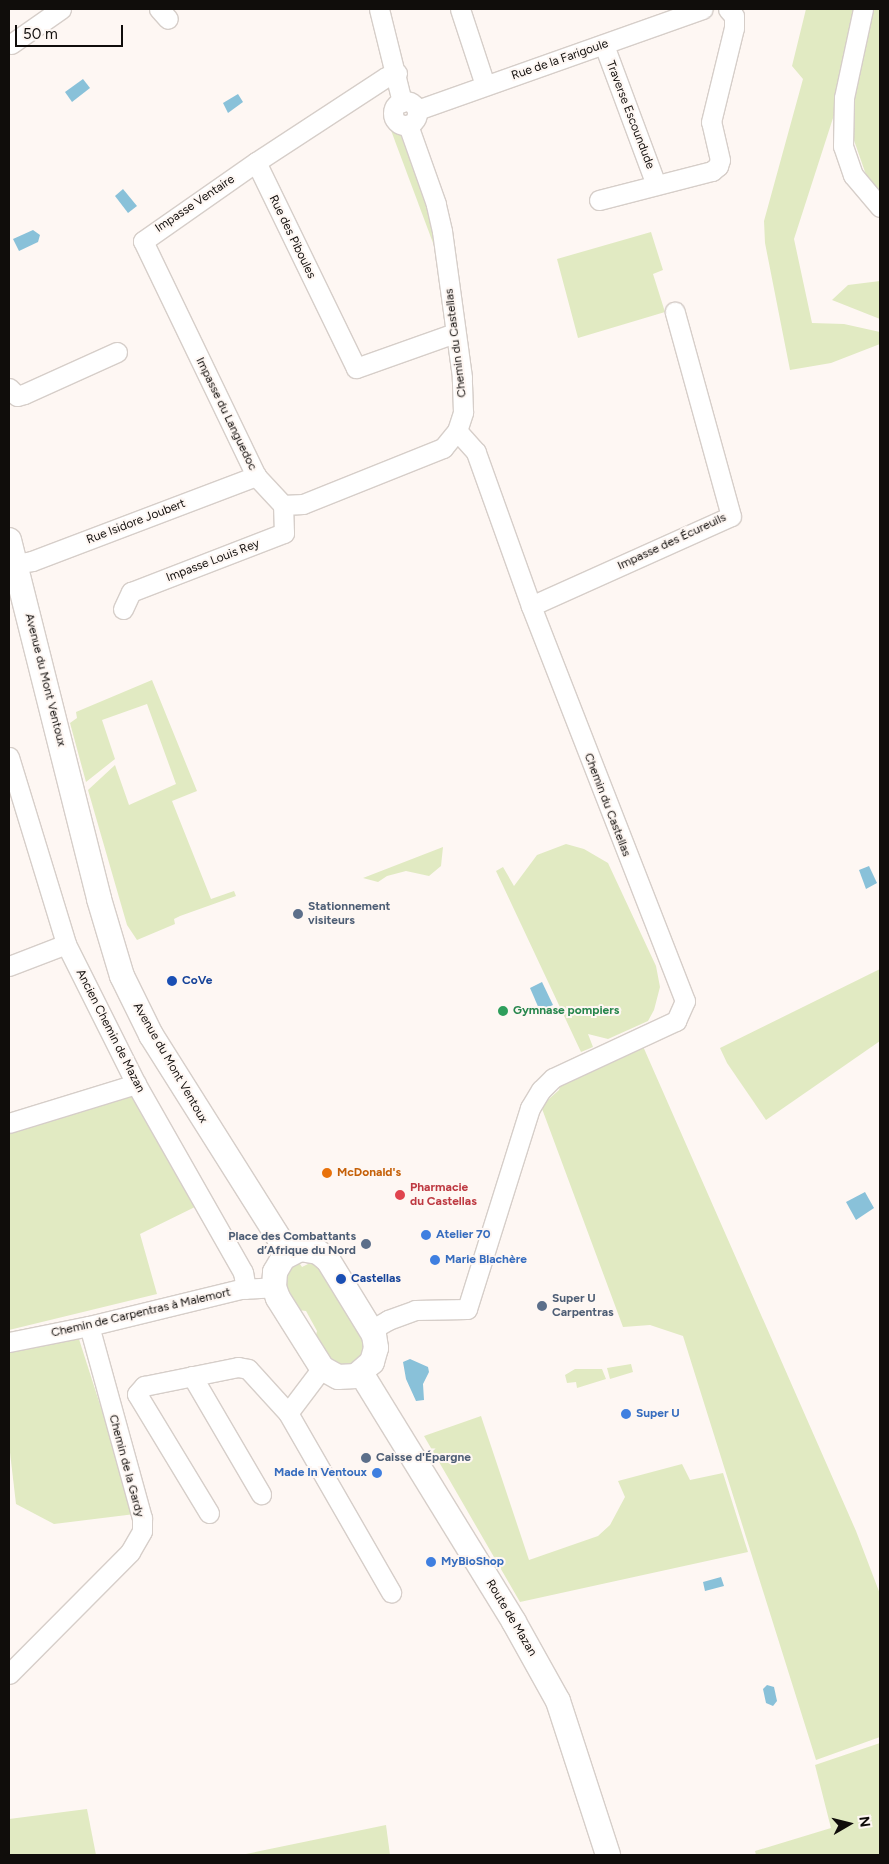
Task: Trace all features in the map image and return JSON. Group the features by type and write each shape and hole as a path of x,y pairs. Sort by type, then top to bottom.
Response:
{"main road":[{"name":"Avenue du Mont Ventoux","path":"9,540 81,819 141,987 246,1183 289,1254"},
{"path":"305,1249 324,1256 371,1330 376,1341 374,1355 361,1373 338,1376 322,1368 274,1287 275,1272 289,1254 305,1249"},
{"name":"Route de Mazan","path":"361,1373 514,1622 558,1701 604,1849"}],"street":[{"path":"11,44 61,9"},
{"name":"Chemin du Castellas","path":"371,1330 388,1320 415,1310 467,1309 530,1108 541,1090 553,1078 676,1021 685,1001 531,606 476,452 457,431 463,412 462,386 436,204 379,9"},
{"path":"460,9 485,85"},
{"name":"Rue de la Farigoule","path":"409,112 604,45 682,12 703,9"},
{"path":"599,200 718,166 720,160 711,122 734,28 734,16 728,9"},
{"path":"863,9 844,98 843,146 853,176 880,206"},
{"name":"Traverse Escoundude","path":"604,45 656,185"},
{"path":"256,162 386,77 397,73"},
{"name":"Impasse Ventaire","path":"146,250 143,241 145,237 256,162"},
{"name":"Rue des Piboules","path":"256,162 356,368 455,333"},
{"name":"Impasse du Languedoc","path":"146,250 256,476 283,505"},
{"name":"Impasse des Écureuils","path":"531,606 731,516 675,312"},
{"path":"9,388 17,396 24,394 117,352"},
{"path":"283,505 303,504 443,448 457,431"},
{"name":"Rue Isidore Joubert","path":"15,564 256,476"},
{"name":"Impasse Louis Rey","path":"123,609 131,592 284,533 283,505"},
{"name":"Ancien Chemin de Mazan","path":"9,757 66,944 136,1084 242,1272 246,1289"},
{"path":"9,966 66,944"},
{"path":"9,1123 136,1084"},
{"name":"Chemin de Carpentras à Malemort","path":"9,1342 90,1326 246,1289 274,1287"},
{"name":"Chemin de la Gardy","path":"9,1674 130,1552 142,1531 142,1518 90,1326"},
{"path":"210,1513 137,1394 144,1386 238,1367 248,1369 288,1413 391,1592"},
{"path":"288,1413 322,1368"},
{"path":"192,1376 261,1494"}],"green space":[{"path":"806,9 855,9 834,115 794,239 812,323 844,324 880,332 880,344 831,363 790,370 765,243 764,221 803,79 792,66"},
{"path":"871,9 880,9 880,215 849,126"},
{"path":"389,125 400,133 427,207 436,251"},
{"path":"651,232 663,270 653,274 665,312 578,338 557,259"},
{"path":"880,281 880,319 832,300 848,285"},
{"path":"152,680 197,791 172,801 211,899 234,891 236,896 180,916 174,919 175,924 137,940 127,925 88,790 115,765 129,805 176,784 147,704 102,720 115,759 86,782 70,723 77,718 76,712"},
{"path":"566,844 584,849 608,863 656,966 660,987 654,1010 648,1021 608,1039 588,1034 593,1047 581,1052 496,871 503,867 514,886 537,855"},
{"path":"443,847 441,866 429,876 406,871 387,876 378,882 363,878"},
{"path":"880,969 880,1041 766,1120 727,1063 720,1048"},
{"path":"642,1044 856,1531 880,1594 880,1737 816,1760 683,1336 650,1325 623,1327 541,1106 559,1090 562,1080"},
{"path":"134,1092 199,1205 140,1234 157,1294 9,1330 9,1134"},
{"path":"298,1261 302,1267 312,1262 319,1267 364,1337 365,1346 358,1361 345,1367 331,1363 315,1339 317,1331 306,1311 298,1310 286,1291 284,1276 289,1266"},
{"path":"78,1336 135,1514 54,1524 16,1504 9,1444 9,1350"},
{"path":"631,1364 633,1372 610,1379 607,1368"},
{"path":"575,1369 602,1369 606,1379 577,1388 576,1382 567,1383 565,1375"},
{"path":"481,1416 529,1560 598,1536 610,1525 625,1497 618,1481 682,1464 690,1480 723,1473 748,1552 520,1602 424,1436"},
{"path":"880,1743 880,1855 756,1855 755,1851 831,1828 815,1765"},
{"path":"87,1809 96,1855 9,1855 9,1819"},
{"path":"386,1825 390,1855 241,1855"}],"water":[{"path":"83,79 90,88 72,102 65,92"},
{"path":"238,94 243,102 228,113 223,103"},
{"path":"123,189 137,206 128,213 115,196"},
{"path":"33,230 40,235 38,242 19,251 13,239"},
{"path":"869,866 877,883 866,889 859,870"},
{"path":"542,982 553,1005 540,1011 530,988"},
{"path":"865,1192 874,1208 856,1220 846,1202"},
{"path":"410,1359 428,1367 429,1372 423,1384 424,1400 416,1401 406,1379 403,1362"},
{"path":"721,1577 724,1586 705,1591 703,1582"},
{"path":"767,1685 774,1687 777,1701 773,1706 766,1703 763,1689"}],"place":[{"name":"Stationnement visiteurs","path":"298,914"},
{"name":"CoVe","path":"172,981"},
{"name":"Gymnase pompiers","path":"503,1011"},
{"name":"McDonald's","path":"327,1173"},
{"name":"Pharmacie du Castellas","path":"400,1195"},
{"name":"Atelier 70","path":"426,1235"},
{"name":"Place des Combattants d’Afrique du Nord","path":"366,1244"},
{"name":"Marie Blachère","path":"435,1260"},
{"name":"Castellas","path":"341,1279"},
{"name":"Super U Carpentras","path":"542,1306"},
{"name":"Super U","path":"626,1414"},
{"name":"Caisse d'Épargne","path":"366,1458"},
{"name":"Made In Ventoux","path":"377,1473"},
{"name":"MyBioShop","path":"431,1562"}]}
